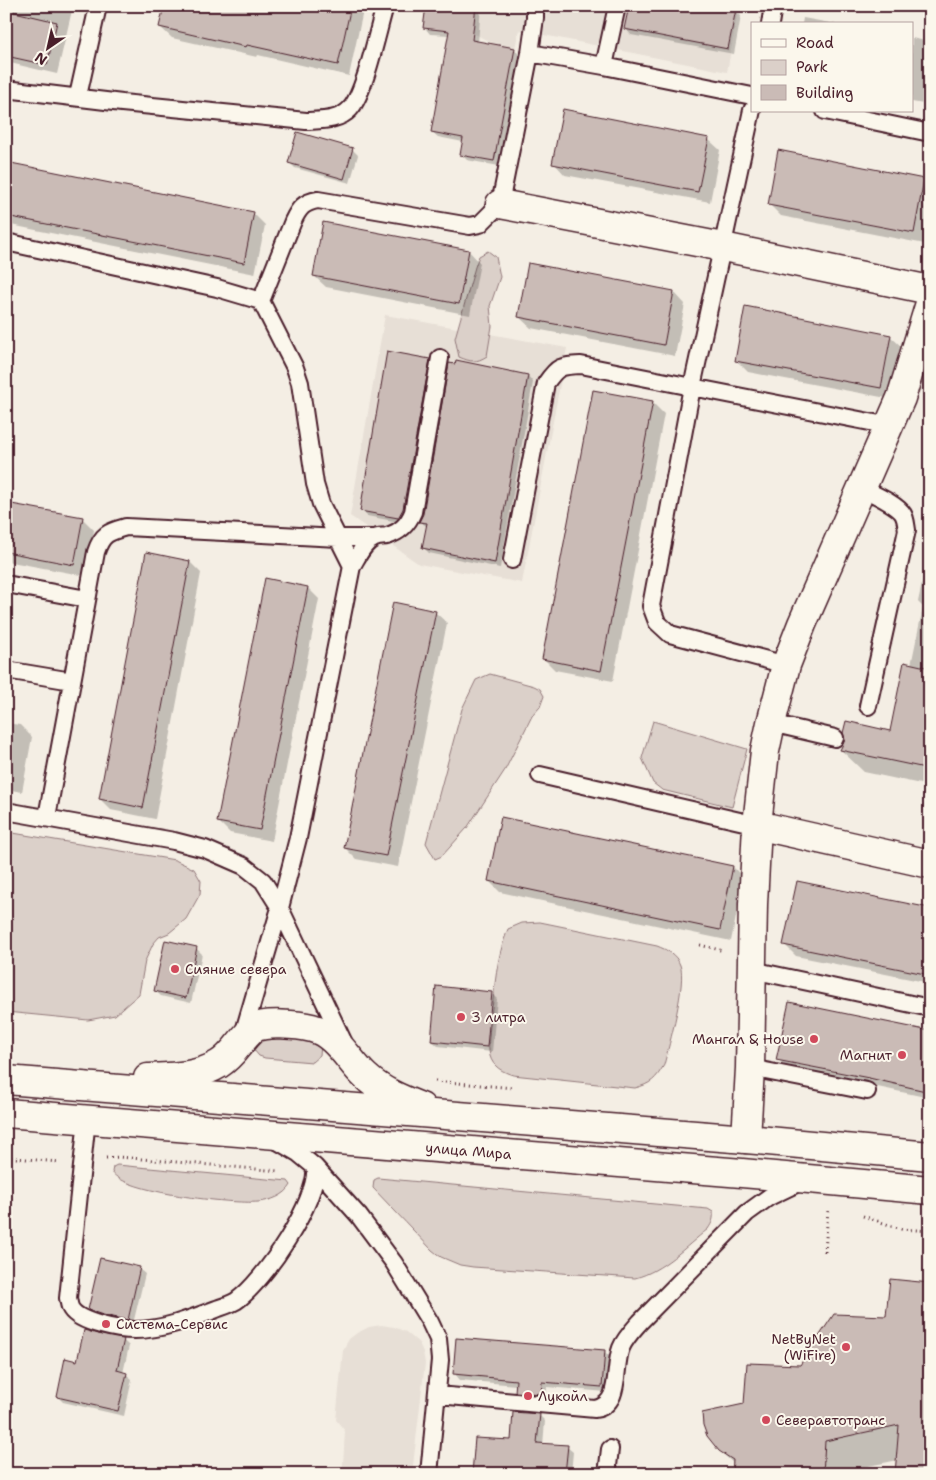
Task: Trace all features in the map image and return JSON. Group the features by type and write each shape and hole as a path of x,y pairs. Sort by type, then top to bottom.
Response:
{"main road":[{"path":"500,204 723,247 930,290"},
{"path":"742,1172 750,1068 753,904 757,825 765,751 771,723 786,665 802,624 890,426 912,367 930,304"},
{"path":"757,825 930,864"},
{"path":"17,1081 155,1078 189,1075 208,1070 226,1060 250,1032 260,1025 267,1024 312,1028 323,1033 334,1041 364,1075 390,1094 443,1116"},
{"path":"239,1046 234,1098 236,1112 243,1122 265,1134"},
{"path":"17,1081 746,1139 930,1156"},
{"name":"улица Мира","path":"6,1113 742,1172 930,1190"}],"lane":[{"path":"78,96 98,6"},
{"path":"6,89 306,121 331,120 350,109 361,89 385,6"},
{"path":"261,301 293,221 299,209 307,202 318,200 470,226 480,224 500,204 530,53 535,6"},
{"path":"604,66 617,6"},
{"path":"770,22 774,6"},
{"path":"530,53 751,96"},
{"path":"752,112 692,387 651,606 657,622 670,634 786,665"},
{"path":"830,112 930,133"},
{"path":"6,242 216,288 261,301 295,368 300,383 315,484 321,504 352,566"},
{"path":"47,817 87,598 100,539 111,531 126,527 338,538 375,538 399,531 408,523 413,512 440,358"},
{"path":"512,560 546,383 556,370 566,366 581,366 890,426"},
{"path":"862,488 897,508 906,520 906,530 868,706"},
{"path":"239,1046 280,908 298,838 352,566 361,550 375,538"},
{"path":"6,584 87,598"},
{"path":"6,670 72,681"},
{"path":"771,723 835,738"},
{"path":"540,776 757,825"},
{"path":"6,810 174,841 205,849 244,866 262,881 280,908 353,1062"},
{"path":"752,970 930,1008"},
{"path":"750,1068 867,1091"},
{"path":"87,1119 68,1298 70,1308 76,1314 88,1321 118,1328 135,1330 162,1326 236,1302 253,1287 280,1251 300,1217 312,1191 316,1169"},
{"path":"265,1134 298,1153 316,1169 359,1216 385,1250 430,1322 438,1339 440,1360 429,1474"},
{"path":"438,1395 595,1409 603,1407 610,1402 614,1393 616,1365 622,1347 640,1322 747,1213 769,1197 809,1178"},
{"path":"607,1474 610,1449"}],"path":[{"path":"6,1157 61,1163 119,1157 294,1172 316,1169"}],"shaded area":[{"path":"476,6 739,6 727,72 519,30 515,48 496,45 473,33"},
{"path":"385,315 567,348 522,583 419,564 350,516"},
{"path":"381,1325 394,1327 406,1332 419,1343 423,1352 425,1363 412,1474 344,1474 345,1431 336,1420 343,1350 349,1339 357,1333 369,1327"}],"green space":[{"path":"488,251 496,257 500,277 490,306 492,326 487,356 480,360 470,361 459,357 455,338 479,256"},
{"path":"490,674 534,686 540,689 544,696 540,707 532,716 505,770 467,828 442,856 435,859 426,843 462,709 476,680"},
{"path":"653,721 747,749 732,807 662,790 653,783 642,758"},
{"path":"13,833 175,860 194,869 201,881 200,894 186,919 169,933 159,937 153,944 145,961 139,994 115,1015 88,1020 6,1012 6,834"},
{"path":"540,922 657,946 674,955 682,973 679,999 664,1065 656,1077 649,1083 635,1088 513,1075 502,1071 493,1063 489,1051 489,1037 496,973 504,940 508,929 522,923"},
{"path":"311,1034 321,1045 320,1055 312,1062 265,1058 259,1056 253,1049 254,1039"},
{"path":"117,1165 288,1181 291,1185 281,1195 258,1202 204,1199 180,1196 136,1186 121,1179 112,1172 113,1167"},
{"path":"378,1178 708,1209 713,1212 713,1217 708,1229 673,1258 655,1270 635,1278 473,1267 460,1265 441,1257 432,1250 373,1188 374,1180"}],"building":[{"path":"164,6 351,6 338,65 159,27"},
{"path":"426,6 476,6 472,40 515,48 494,161 460,155 463,138 431,132 449,31 423,28"},
{"path":"629,6 722,6 736,9 728,49 624,29"},
{"path":"6,10 57,22 47,65 6,56"},
{"path":"563,109 709,138 698,192 552,164"},
{"path":"297,132 353,148 344,179 288,163"},
{"path":"778,150 924,179 914,233 768,205"},
{"path":"6,162 254,212 244,263 6,216"},
{"path":"323,222 469,250 459,304 313,276"},
{"path":"528,263 674,291 664,345 518,317"},
{"path":"745,306 891,335 881,388 735,361"},
{"path":"387,351 430,359 403,509 398,518 360,511"},
{"path":"456,360 528,375 495,563 422,548 427,523 419,522 423,514 449,363 455,364"},
{"path":"593,390 653,401 601,671 542,659"},
{"path":"6,503 83,517 74,565 6,552"},
{"path":"146,552 190,561 143,808 99,799"},
{"path":"265,578 308,587 260,830 217,822"},
{"path":"393,602 436,611 386,856 344,848"},
{"path":"904,662 930,668 930,769 840,750 845,740 843,733 846,721 890,731"},
{"path":"501,817 733,866 720,930 488,881"},
{"path":"797,881 930,908 930,975 783,945"},
{"name":"Сияние севера","path":"165,940 197,947 186,998 154,991"},
{"name":"3 литра","path":"436,986 492,992 487,1047 431,1041"},
{"path":"789,1002 930,1031 930,1092 776,1060"},
{"path":"100,1258 140,1267 128,1320 88,1310"},
{"path":"890,1279 930,1283 930,1474 895,1474 899,1425 825,1441 823,1474 732,1474 733,1460 719,1451 707,1436 703,1425 702,1413 744,1404 747,1363 800,1365 834,1314 886,1316"},
{"path":"84,1330 124,1339 117,1370 127,1373 118,1411 57,1397 65,1358 77,1361"},
{"path":"456,1338 605,1350 602,1387 542,1382 541,1394 515,1392 516,1380 453,1374"},
{"path":"513,1412 540,1414 537,1443 568,1445 565,1474 472,1474 475,1438 511,1440"}],"place":[{"name":"Сияние севера","path":"175,969"},
{"name":"3 литра","path":"461,1017"},
{"name":"Мангал & House","path":"814,1039"},
{"name":"Магнит","path":"902,1055"},
{"name":"Система-Cервис","path":"106,1324"},
{"name":"NetByNet (WiFire)","path":"846,1347"},
{"name":"Лукойл","path":"528,1396"},
{"name":"Северавтотранс","path":"766,1420"}]}
